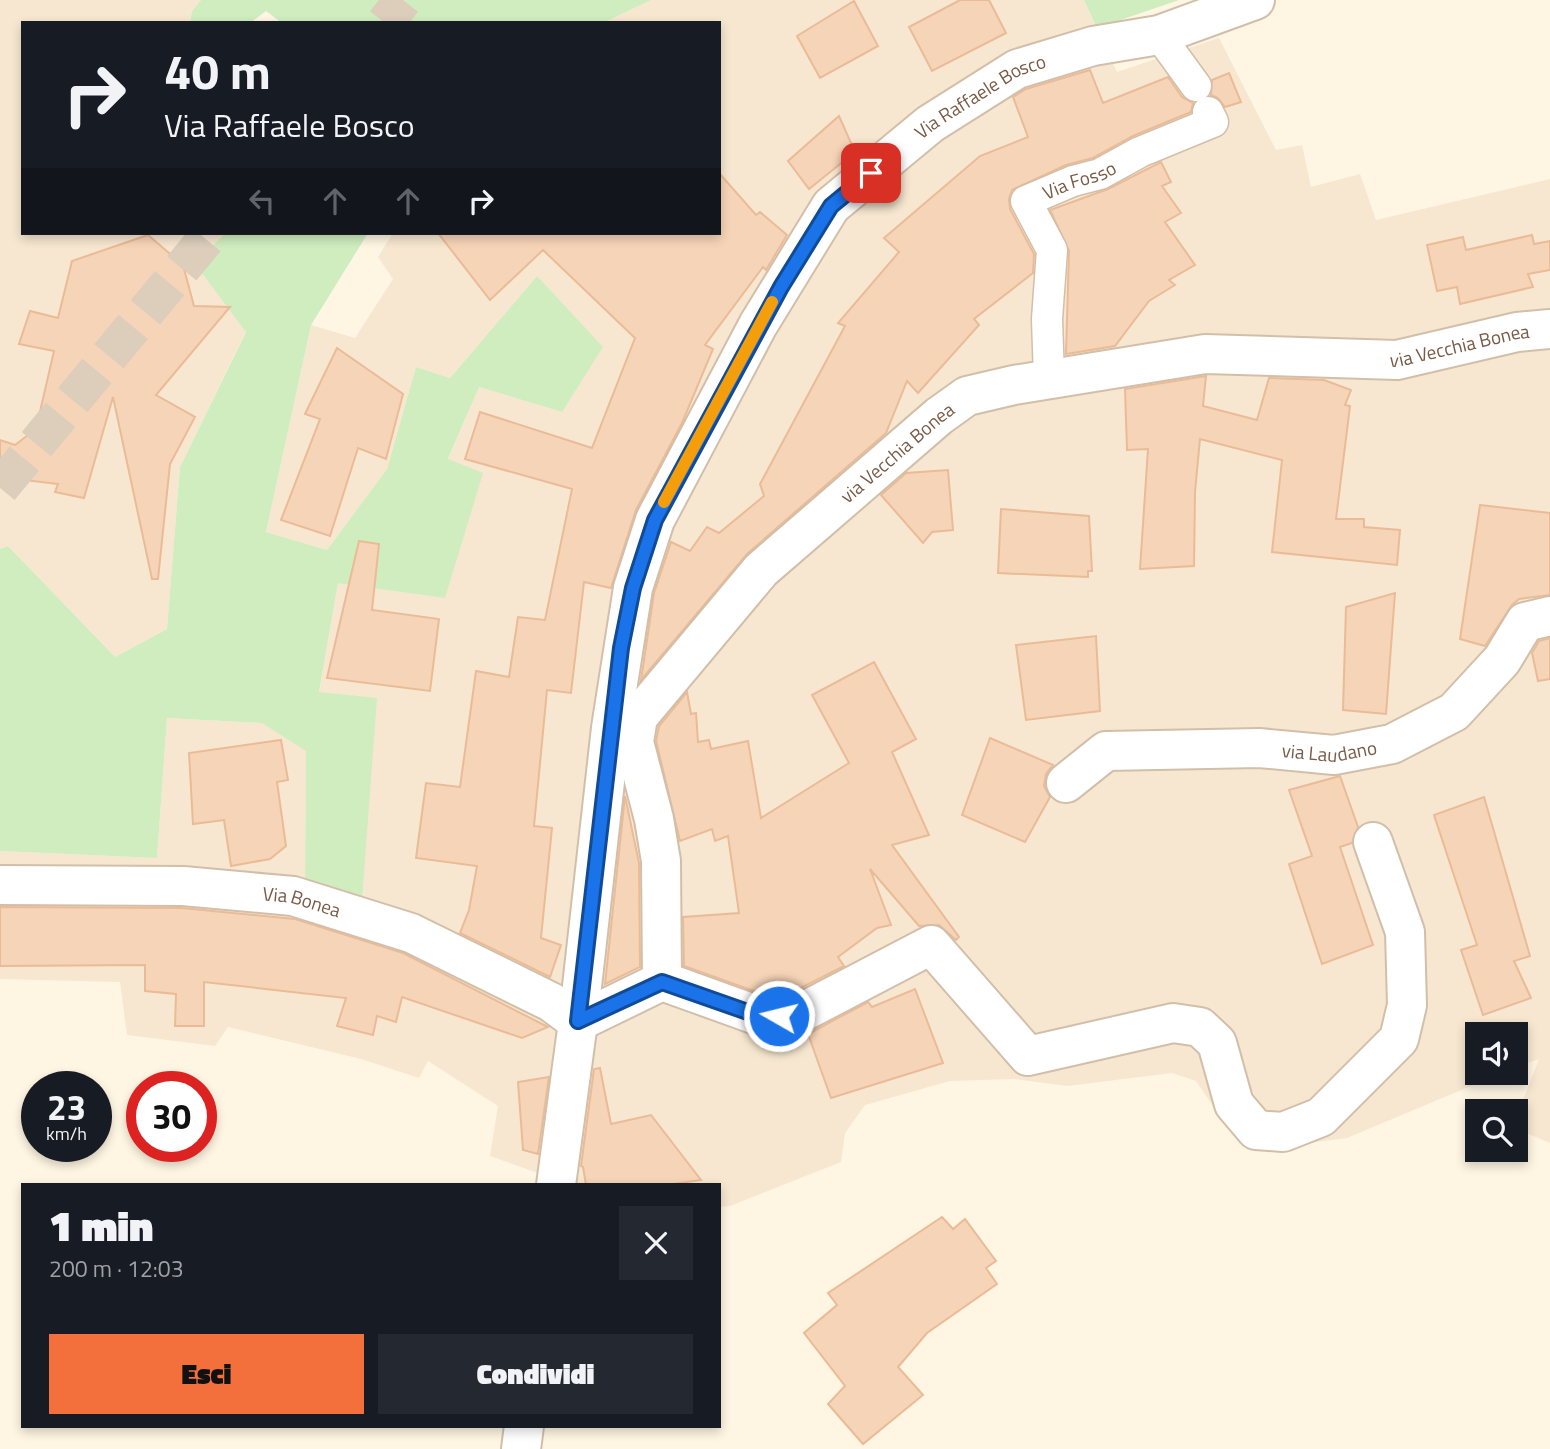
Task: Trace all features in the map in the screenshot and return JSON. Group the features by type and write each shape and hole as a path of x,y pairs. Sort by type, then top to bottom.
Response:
{"street":[{"name":"Via Raffaele Bosco","path":"556,1183 578,1021 611,728 633,588 655,520 758,325 831,206 930,124 1017,69 1093,46 1159,35 1255,0"},
{"name":"Via Fosso","path":"1049,379 1047,319 1052,250 1026,201 1073,181 1100,174 1140,152 1213,122 1202,99 1159,35"},
{"name":"via Vecchia Bonea","path":"662,982 660,860 654,819 634,742 638,717 761,570 939,416 967,396 1049,379 1205,355 1397,359 1517,331 1550,329"},
{"name":"via Laudano","path":"1066,783 1106,751 1259,748 1334,755 1392,744 1454,712 1502,660 1525,622 1550,616"},
{"path":"578,1021 662,982 762,1017 797,1015 931,945 1028,1056 1173,1023 1200,1027 1217,1043 1234,1104 1256,1130 1283,1132 1321,1117 1399,1039 1408,1005 1405,932 1373,842"},
{"name":"Via Bonea","path":"0,885 183,886 293,896 411,933 551,1002 578,1021"},
{"path":"521,1449 524,1428"}],"shaded area":[{"path":"0,0 201,0 192,11 190,21 21,21 21,235 223,235 195,264 246,331 180,467 167,629 115,657 8,546 0,549"},
{"path":"651,0 1084,0 1117,72 1219,38 1276,150 1302,145 1311,187 1360,174 1376,220 1550,179 1550,1143 1528,1134 1528,1099 1523,1099 1539,1059 1528,1063 1528,1022 1465,1022 1465,1085 1473,1085 1347,1138 1277,1147 1252,1142 1227,1127 1196,1081 1172,1073 1067,1086 1015,1079 950,1081 865,1105 845,1133 841,1162 730,1206 721,1207 721,1183 538,1183 538,1173 490,1156 498,1106 428,1061 419,1078 361,1059 228,1027 215,1046 127,1035 120,982 0,979 0,851 157,858 167,718 262,723 306,750 305,885 376,698 319,693 338,583 448,460 479,387 562,412 537,276 450,378 416,367 387,469 327,550 266,532 311,325 355,338 393,279 378,257 392,235 721,235 721,21 607,21"}],"green space":[{"path":"201,0 651,0 607,21 279,21 266,11 253,21 190,21 192,11"},
{"path":"1084,0 1179,0 1097,28"},
{"path":"223,235 367,235 311,325 266,532 327,550 387,469 416,367 450,378 537,276 603,347 562,412 479,387 448,459 483,473 445,598 338,583 319,692 377,698 362,900 305,886 306,751 262,723 167,718 157,858 0,851 0,549 8,546 115,657 167,629 180,467 246,332 195,264"}],"building":[{"path":"960,0 989,0 1006,33 932,71 909,27"},
{"path":"854,1 878,46 820,78 797,36"},
{"path":"1090,70 1103,103 1168,77 1182,97 1193,103 1191,112 1133,136 1093,158 1066,165 1012,190 1010,209 1034,254 1033,273 974,319 979,325 918,393 907,381 886,433 747,554 641,680 654,593 671,542 690,551 707,527 719,533 764,496 760,484 845,326 838,323 899,252 884,238 980,156 1028,137 1013,97 1026,89"},
{"path":"1229,73 1241,102 1225,107 1218,98 1211,95 1212,80"},
{"path":"839,116 855,152 809,189 788,161"},
{"path":"1161,162 1171,182 1162,186 1181,213 1165,222 1195,265 1169,280 1175,285 1149,301 1115,346 1066,354 1069,251 1050,210 1108,189"},
{"path":"721,175 756,215 760,212 787,235 766,270 763,267 705,345 713,349 682,423 636,510 611,588 584,582 571,693 547,690 534,826 552,828 541,938 561,945 550,977 460,933 469,910 477,866 416,858 426,783 460,787 476,671 509,677 518,617 545,620 572,489 465,459 480,412 592,448 635,338 543,250 490,300 440,235 721,235"},
{"path":"148,235 183,265 194,306 230,307 156,395 195,417 170,464 158,579 152,579 113,397 84,498 55,492 58,484 0,477 0,440 15,445 36,429 54,351 19,344 30,311 58,318 72,261"},
{"path":"1532,235 1534,244 1550,241 1550,270 1528,274 1533,287 1460,304 1457,287 1437,291 1427,245 1463,237 1466,250"},
{"path":"337,348 403,394 386,459 358,448 330,536 281,520 320,419 305,414"},
{"path":"1206,376 1203,406 1257,420 1269,378 1324,380 1351,390 1345,405 1350,406 1336,519 1364,519 1364,527 1400,530 1397,565 1272,552 1282,460 1200,439 1195,492 1194,566 1140,569 1148,449 1127,450 1125,389"},
{"path":"948,470 953,530 932,532 923,543 881,495 906,473"},
{"path":"1480,505 1550,513 1550,595 1519,599 1512,605 1485,646 1460,639"},
{"path":"1001,509 1089,516 1092,571 1088,571 1088,577 998,573"},
{"path":"359,541 379,544 372,610 439,619 430,691 327,678"},
{"path":"1395,593 1386,714 1343,710 1346,607"},
{"path":"1096,636 1100,711 1026,720 1016,645"},
{"path":"1550,638 1550,679 1538,681 1532,653 1539,641"},
{"path":"874,662 916,739 892,752 929,835 892,845 959,937 956,940 939,925 919,926 870,869 891,925 877,928 838,957 844,966 791,993 765,995 684,966 683,917 739,913 728,836 715,841 712,829 680,841 656,741 659,726 687,692 691,714 696,713 698,742 709,740 711,749 748,741 761,818 849,763 812,695"},
{"path":"990,738 1053,765 1046,774 1044,786 1050,797 1025,842 962,815"},
{"path":"281,740 288,780 277,782 286,846 270,859 231,866 224,820 193,824 189,753"},
{"path":"1340,776 1358,827 1352,843 1340,847 1373,945 1322,964 1289,864 1312,856 1289,790"},
{"path":"625,796 639,863 640,967 605,984"},
{"path":"1484,797 1530,956 1514,961 1531,998 1483,1015 1461,950 1477,945 1434,815"},
{"path":"0,907 182,908 295,919 403,953 548,1027 522,1038 402,997 396,1022 377,1016 373,1035 337,1026 346,998 204,982 204,1026 175,1026 176,994 145,991 145,965 0,966"},
{"path":"915,989 943,1063 831,1098 808,1034 868,1002 872,1007"},
{"path":"600,1068 611,1124 651,1115 701,1180 680,1183 586,1183 581,1166 594,1069"},
{"path":"549,1077 538,1154 523,1150 518,1082"},
{"path":"942,1217 953,1229 965,1219 996,1261 986,1268 997,1284 927,1333 898,1367 923,1395 863,1444 828,1404 845,1386 804,1333 837,1305 828,1293"}],"tunnel":[{"path":"387,21 403,0"},
{"path":"0,488 209,235"}],"slow traffic":[{"path":"664,502 772,302"}],"route":[{"path":"779,1016 762,1017 662,982 578,1021 621,648 633,588 655,520 758,325 831,206 871,173"}]}
